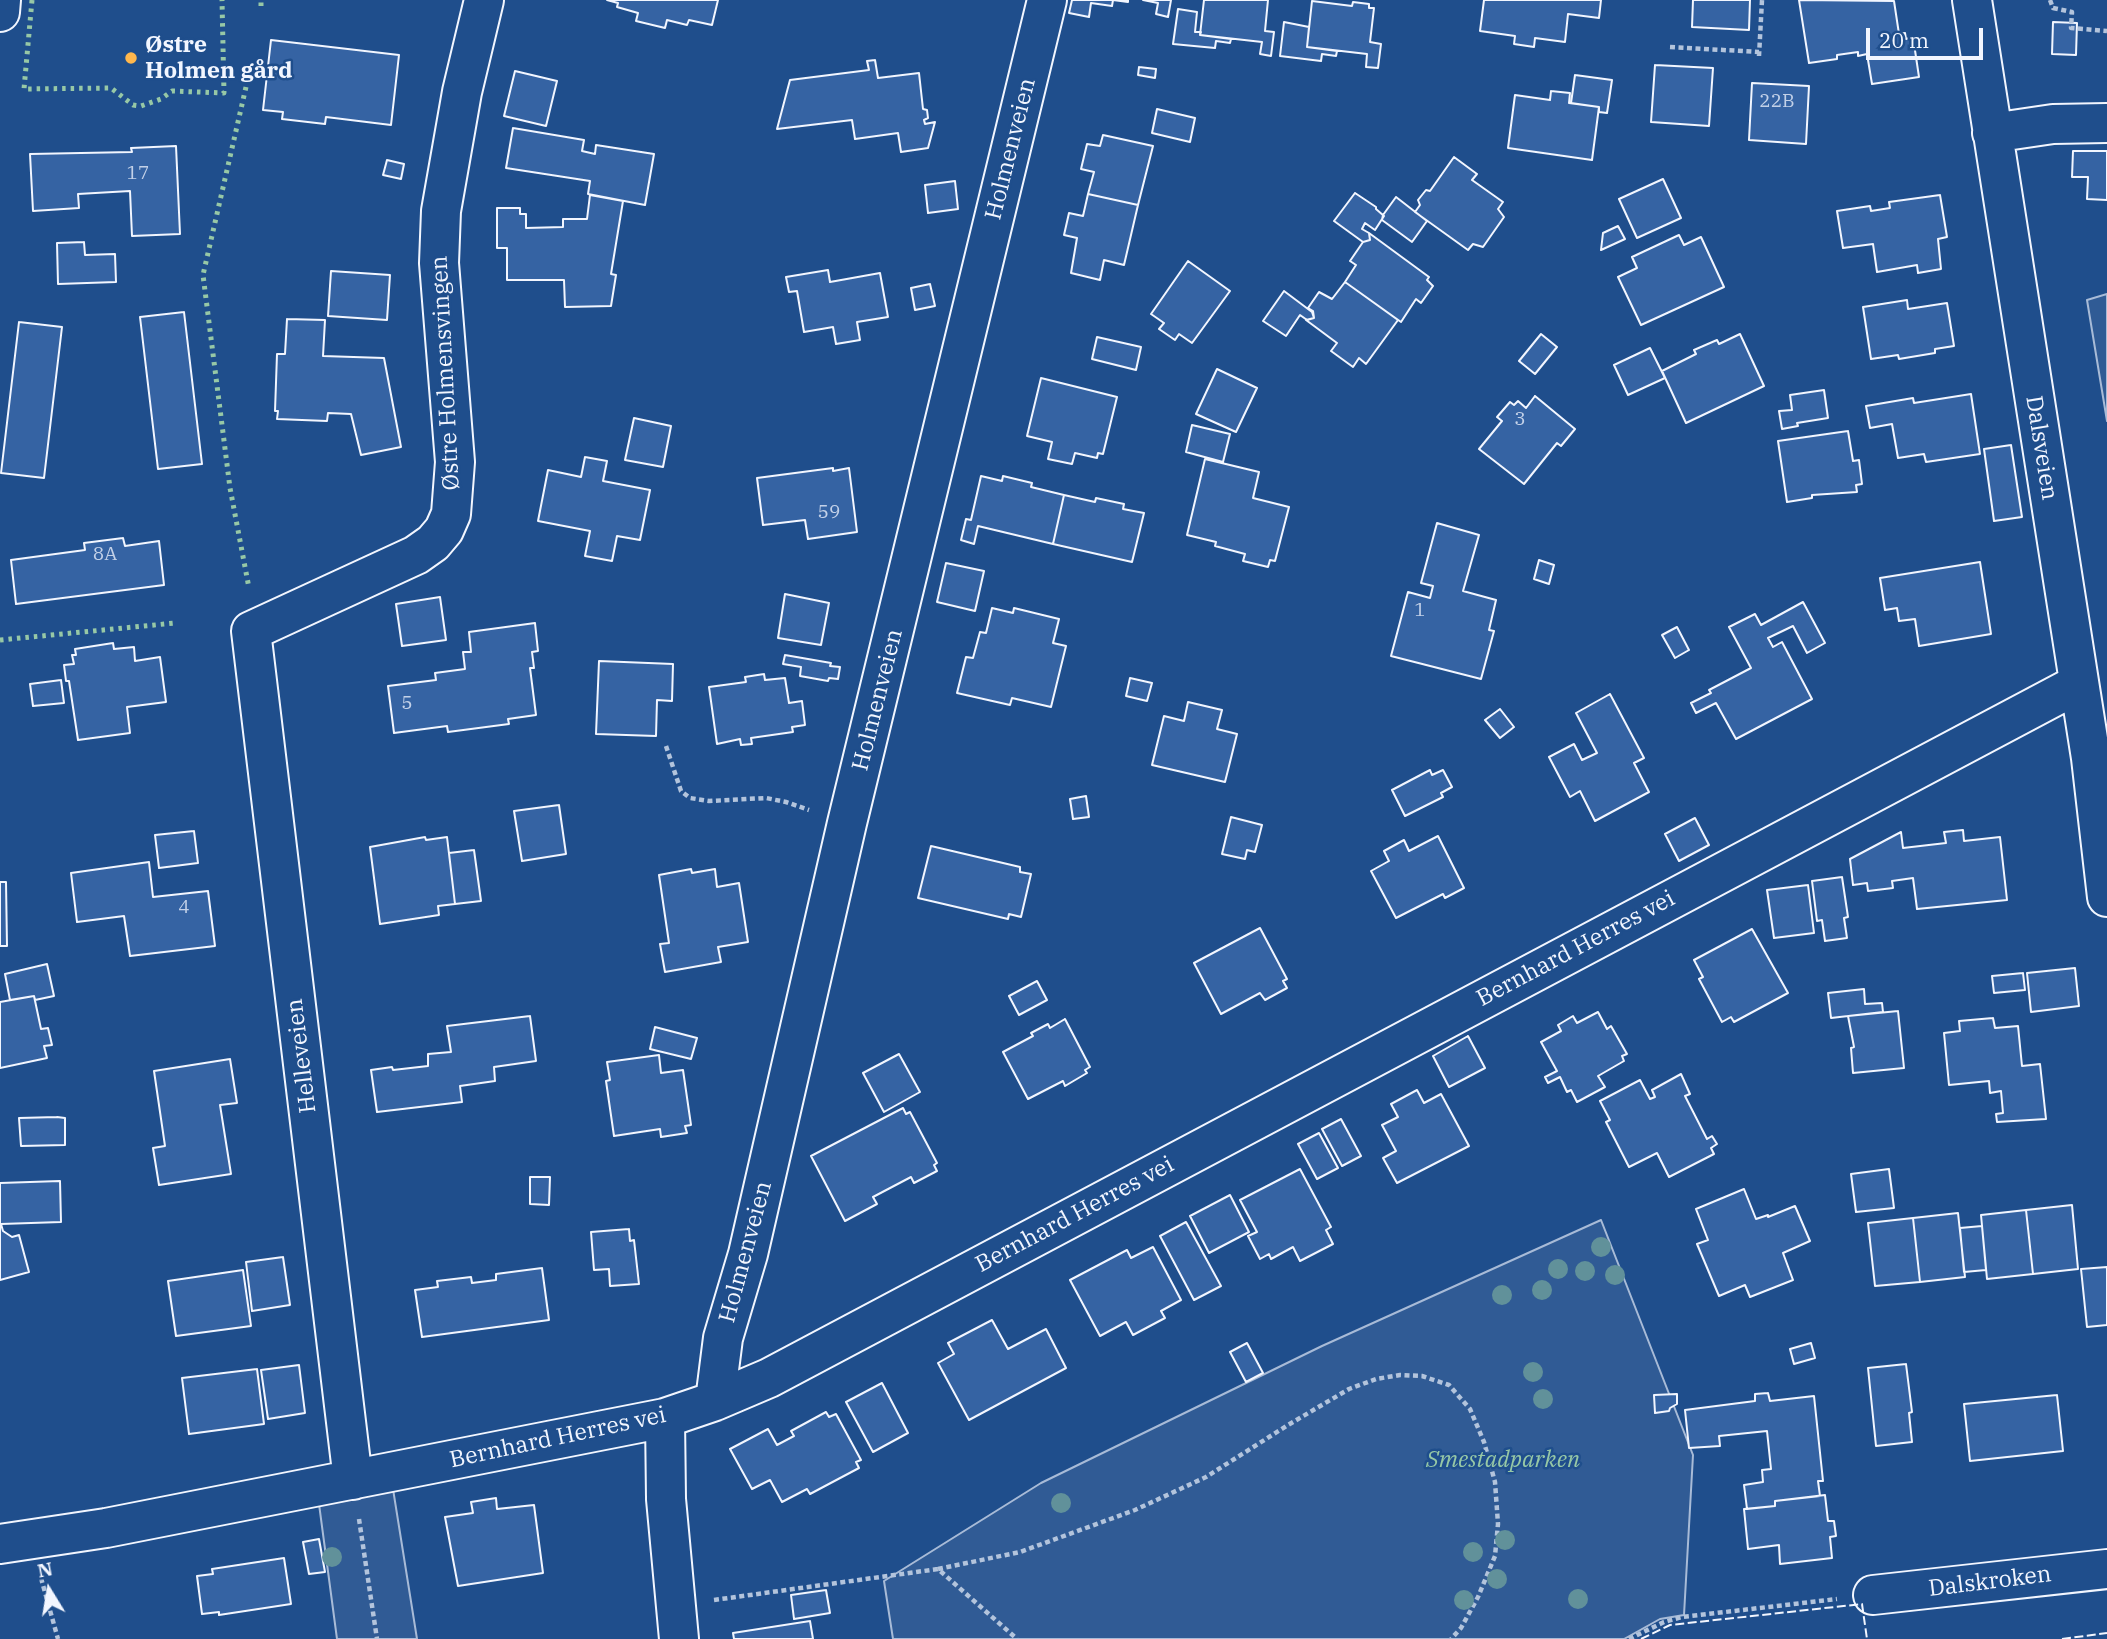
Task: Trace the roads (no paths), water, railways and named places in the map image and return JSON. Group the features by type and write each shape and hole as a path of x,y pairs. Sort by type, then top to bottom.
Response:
{"street":[{"path":"0,12 1,0"},
{"name":"Østre Holmensvingen","path":"251,631 416,555 444,530 451,514 455,462 439,263 442,211 462,92 484,0"},
{"name":"Holmenveien","path":"715,1401 723,1338 748,1254 847,823 1047,0"},
{"name":"Dalsveien","path":"1972,0 2091,758 2107,897"},
{"path":"1992,133 2053,124 2107,123"},
{"name":"Helleveien","path":"251,631 353,1480"},
{"name":"Bernhard Herres vei","path":"0,1544 106,1528 665,1418 715,1401 769,1378 2078,684"},
{"path":"665,1418 666,1499 677,1623"},
{"name":"Dalskroken","path":"1873,1595 2107,1569"}],"place":[{"name":"Østre Holmen gård","path":"131,58"}],"park label":[{"name":"Smestadparken","path":"1503,1460"}]}
